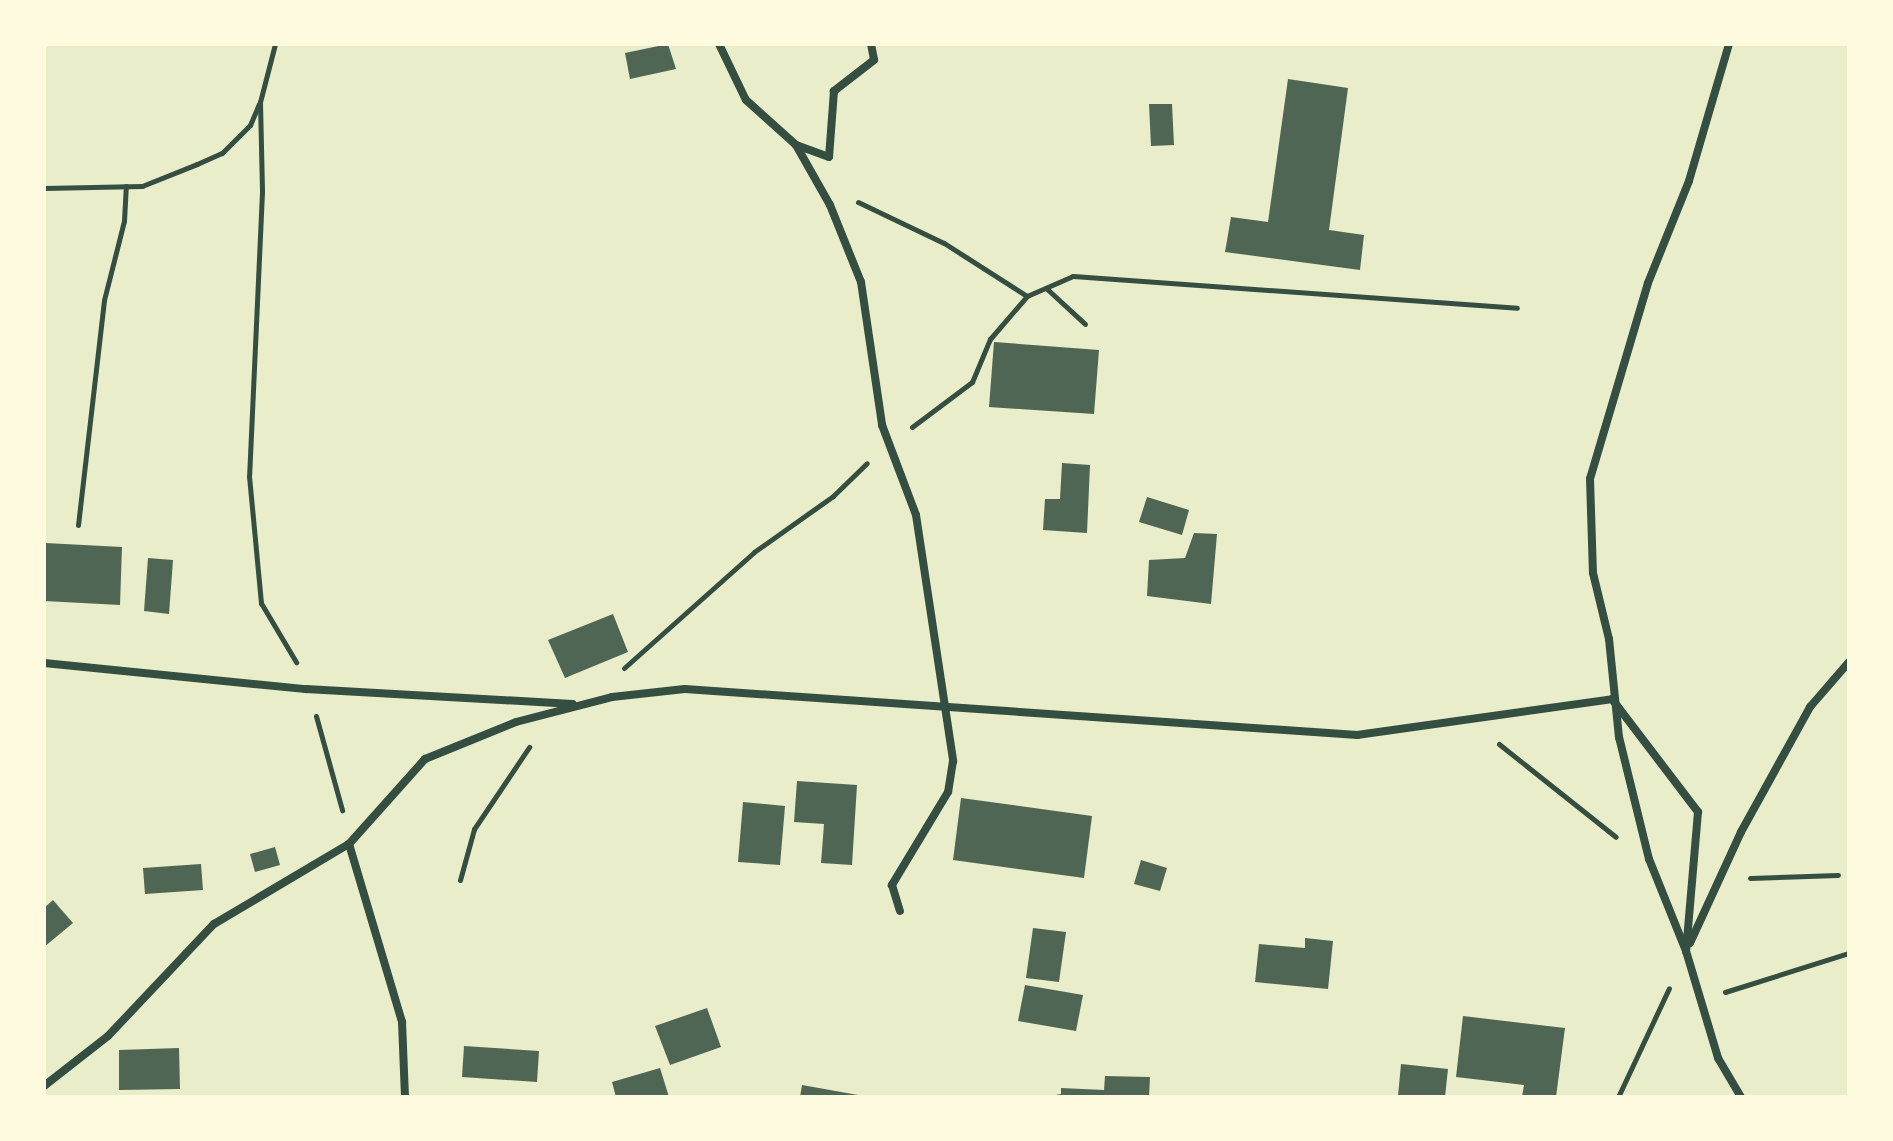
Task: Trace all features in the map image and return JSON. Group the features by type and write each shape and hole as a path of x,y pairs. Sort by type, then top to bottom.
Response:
{"street":[{"path":"719,44 746,100 796,145 820,186 861,282 882,425 916,515 941,706 953,761 948,792 892,885 900,911"},
{"path":"796,145 829,157 834,91 874,60 871,44"},
{"path":"1729,44 1689,181 1648,283 1590,479 1593,573 1609,639 1612,699 1649,859 1686,951 1718,1058 1741,1097"},
{"path":"1686,951 1722,873 1810,707 1849,662"},
{"path":"44,663 306,689 581,705"},
{"path":"44,1086 108,1036 214,924 349,844 425,759 516,722 581,705 685,689 1357,735 1470,715 1612,699"},
{"path":"1612,699 1698,812 1686,951"},
{"path":"349,844 402,1022 405,1097"}],"path":[{"path":"44,188 142,186 222,153 250,125 260,102 275,44"},
{"path":"260,102 262,192 249,476 261,603 290,644 332,759 349,844"},
{"path":"78,525 104,300 124,221 126,186"},
{"path":"820,186 944,243 1027,296"},
{"path":"581,705 754,552 833,496 972,382 990,339 1027,296 1073,276 1517,308"},
{"path":"1046,288 1085,324"},
{"path":"460,880 474,829 504,778 558,711"},
{"path":"1470,715 1524,768 1649,859"},
{"path":"1722,873 1754,879 1838,875"},
{"path":"1689,962 1706,995 1716,996 1849,950 1849,909"},
{"path":"1618,1097 1686,951"}],"building":[{"path":"668,44 676,69 630,79 625,53"},
{"path":"1288,79 1348,88 1329,230 1364,235 1360,270 1225,252 1231,217 1268,222"},
{"path":"1149,104 1172,104 1174,145 1151,146"},
{"path":"994,342 1099,350 1094,414 989,407"},
{"path":"1062,463 1090,465 1087,533 1043,530 1045,499 1060,499"},
{"path":"1147,497 1189,510 1182,535 1139,522"},
{"path":"1194,533 1217,534 1211,604 1147,596 1149,560 1185,558"},
{"path":"45,543 122,547 120,605 44,601"},
{"path":"148,558 173,560 169,614 144,611"},
{"path":"613,614 628,652 565,678 548,640"},
{"path":"797,781 857,785 852,865 821,863 824,824 794,822"},
{"path":"961,798 1092,816 1084,878 953,860"},
{"path":"743,802 785,806 780,865 738,862"},
{"path":"275,847 280,865 255,872 250,854"},
{"path":"1141,860 1167,868 1160,891 1134,884"},
{"path":"201,864 203,890 145,894 143,868"},
{"path":"53,900 73,923 44,947 44,908"},
{"path":"1033,928 1066,932 1059,982 1026,978"},
{"path":"1305,938 1333,941 1328,989 1255,982 1259,944 1305,948"},
{"path":"1025,985 1083,995 1076,1031 1018,1021"},
{"path":"707,1008 721,1047 670,1065 655,1026"},
{"path":"1463,1016 1565,1028 1556,1097 1522,1097 1524,1085 1456,1077"},
{"path":"464,1046 539,1051 537,1082 462,1077"},
{"path":"179,1048 180,1089 119,1090 119,1050"},
{"path":"1401,1064 1448,1069 1445,1097 1398,1096"},
{"path":"660,1068 669,1097 616,1097 612,1082"},
{"path":"1105,1076 1150,1077 1149,1097 1044,1097 1061,1094 1061,1088 1104,1090"},
{"path":"802,1085 858,1095 858,1097 800,1097"}]}
